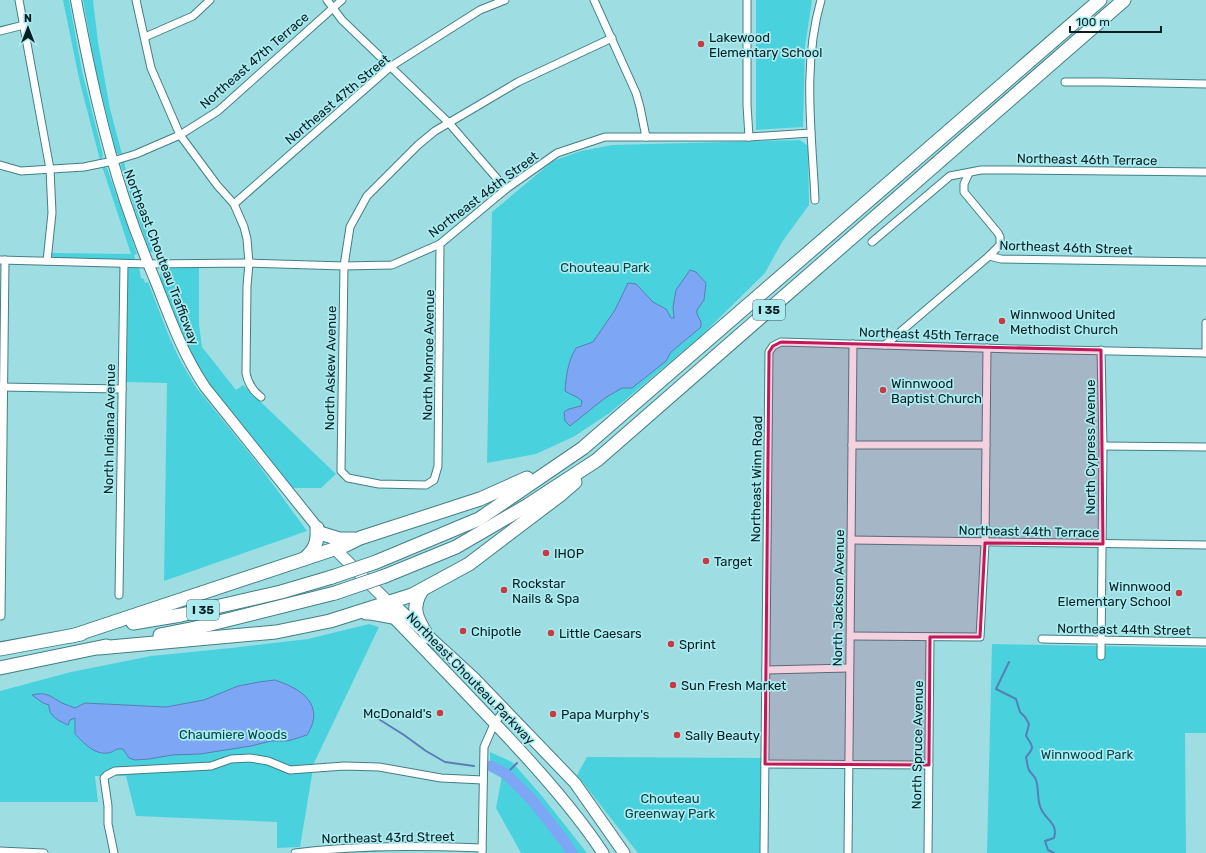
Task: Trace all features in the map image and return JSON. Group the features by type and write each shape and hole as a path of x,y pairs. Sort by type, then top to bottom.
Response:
{"highway":[{"name":"I 35","path":"0,649 180,615 281,592 376,562 479,519 583,448 1100,0"},
{"name":"I 35","path":"0,668 195,628 335,593 384,576 456,547 528,505 597,460 1124,0"},
{"path":"72,636 303,560 335,549 360,538 496,493 543,470 561,458 583,448"},
{"path":"99,648 276,632 356,614 412,595 469,564 508,536 560,495 590,469 597,460"},
{"path":"303,560 311,554 316,545 320,531 344,540 360,538"},
{"path":"422,590 415,604 415,613 428,637"},
{"path":"356,614 371,613 393,617"}],"main road":[{"name":"Northeast Chouteau Trafficway","path":"76,0 98,107 127,208 178,340 195,373 205,387 335,549"},
{"path":"335,549 389,603"},
{"name":"Northeast Chouteau Parkway","path":"389,603 393,617 495,722 537,768 573,812 602,853"},
{"name":"Northeast Chouteau Parkway","path":"389,603 400,610 474,678 575,783 624,853"},
{"path":"537,768 555,773 565,773"}],"street":[{"path":"19,0 50,169 52,213 47,261"},
{"path":"136,0 151,68 180,135 217,185 234,204 244,227 247,239 249,263 247,286 246,373 250,386 261,397"},
{"path":"145,37 193,16 210,0"},
{"path":"327,0 342,20 448,123 506,189"},
{"name":"Northeast 47th Terrace","path":"0,164 21,171 84,167 113,161 136,154 180,135 218,111 342,0"},
{"name":"Northeast 47th Street","path":"234,204 390,67 480,10 505,0"},
{"path":"594,0 636,93 644,122 646,137"},
{"path":"747,0 747,105 749,137"},
{"path":"815,200 811,133 811,48 821,0"},
{"path":"0,31 24,25"},
{"path":"344,266 350,227 368,196 418,145 435,131 518,82 612,38"},
{"path":"1065,82 1206,84"},
{"name":"Northeast 46th Street","path":"2,260 124,264 249,263 344,266 392,265 440,244 506,189 557,153 605,137 749,137 811,133"},
{"name":"Northeast 46th Terrace","path":"872,242 950,176 981,170 1206,172"},
{"path":"969,173 965,180 964,192 1000,237 1000,245 989,256"},
{"name":"North Monroe Avenue","path":"341,471 348,478 371,482 426,485 434,480 438,466 440,244"},
{"name":"Northeast 46th Street","path":"885,345 989,256 1002,259 1206,262"},
{"path":"1,616 2,260"},
{"name":"North Indiana Avenue","path":"119,595 124,264"},
{"name":"North Askew Avenue","path":"341,471 344,266"},
{"path":"1206,323 1206,353"},
{"name":"Northeast 45th Terrace","path":"773,346 781,342 1206,353"},
{"name":"North Jackson Avenue","path":"848,853 853,344"},
{"name":"Northeast Winn Road","path":"764,853 769,352 773,346"},
{"path":"851,636 980,637 985,542 987,348"},
{"name":"North Cypress Avenue","path":"1101,350 1103,446 1101,656"},
{"path":"2,387 122,389"},
{"path":"852,446 986,445"},
{"path":"1103,446 1206,447"},
{"name":"Northeast 44th Terrace","path":"851,540 1206,545"},
{"name":"North Spruce Avenue","path":"928,853 930,637"},
{"name":"Northeast 44th Street","path":"1042,639 1206,642"},
{"path":"766,670 849,668"},
{"path":"482,851 484,747 495,722 505,710"},
{"path":"114,853 108,824 108,806 104,778 111,773 119,771 211,766 231,759 250,758 268,761 290,770 344,766 379,767 441,778 483,780"},
{"path":"766,764 929,766"},
{"name":"Northeast 43rd Street","path":"295,853 325,849 427,847 482,851"},
{"path":"0,851 44,853"}],"highlighted area":[{"path":"781,342 1101,350 1103,544 985,543 980,637 930,637 929,765 765,764 769,352 773,346"}],"green space":[{"path":"63,0 69,0 82,71 103,155 100,160 80,83"},
{"path":"83,0 93,0 98,42 110,109 122,154 117,154 116,152 96,72"},
{"path":"756,0 812,0 805,47 803,127 756,130"},
{"name":"Chouteau Park","path":"800,140 808,146 809,205 782,242 765,273 701,336 611,412 575,436 536,454 487,463 492,212 553,161 581,151 612,145"},
{"path":"124,161 154,252 150,252 135,210 121,166 121,163"},
{"path":"102,166 107,168 137,254 134,255 135,259 55,258 51,256 51,253 131,254"},
{"path":"131,266 139,267 141,278 144,279 145,283 148,282 170,339 181,362 196,387 258,464 307,531 164,581 167,383 125,382 126,271"},
{"path":"167,267 199,267 199,325 202,347 236,390 243,385 336,474 321,488 293,488 210,384 195,360 176,323 160,278 161,271"},
{"name":"Chaumiere Woods","path":"369,624 379,627 314,763 300,847 277,848 277,822 136,816 126,776 95,776 98,802 0,802 0,691 71,672 151,656 308,639"},
{"name":"Winnwood Park","path":"992,644 1206,648 1206,733 1185,733 1186,853 987,853"},
{"path":"490,752 512,762 542,796 587,853 521,853 496,808 502,776 490,770"},
{"name":"Chouteau Greenway Park","path":"587,757 762,758 760,853 638,853 577,775"}],"shaded area":[{"path":"690,270 696,272 706,283 704,300 697,310 701,327 671,352 666,361 632,388 622,388 605,398 570,426 565,421 564,412 581,406 582,401 565,391 568,369 576,348 593,342 615,310 628,283 636,284 653,302 666,309 671,318 674,318 673,307 676,290"},
{"path":"275,680 294,688 302,693 308,700 314,715 307,735 288,741 271,741 251,746 200,754 172,755 135,760 129,758 123,749 103,753 90,748 75,734 75,718 70,720 68,725 61,722 52,715 49,705 43,703 32,695 45,694 75,708 85,703 166,707 204,700 238,686"}],"waterway":[{"path":"1009,662 996,689 1016,699 1020,712 1029,724 1026,736 1032,745 1032,749 1026,757 1027,765 1035,777 1039,803 1042,810 1053,824 1055,833 1054,838 1045,841 1048,850 1054,853"},
{"path":"377,718 445,762 474,766"},
{"path":"506,774 517,763"},
{"path":"491,766 506,774 533,801 572,853"}],"place":[{"name":"Lakewood Elementary School","path":"701,44"},
{"name":"Winnwood United Methodist Church","path":"1002,321"},
{"name":"Winnwood Baptist Church","path":"883,390"},
{"name":"IHOP","path":"546,553"},
{"name":"Target","path":"706,561"},
{"name":"Rockstar Nails & Spa","path":"504,590"},
{"name":"Winnwood Elementary School","path":"1179,593"},
{"name":"Chipotle","path":"463,631"},
{"name":"Little Caesars","path":"551,633"},
{"name":"Sprint","path":"671,644"},
{"name":"Sun Fresh Market","path":"673,685"},
{"name":"McDonald's","path":"440,713"},
{"name":"Papa Murphy's","path":"553,714"},
{"name":"Sally Beauty","path":"677,735"}]}
